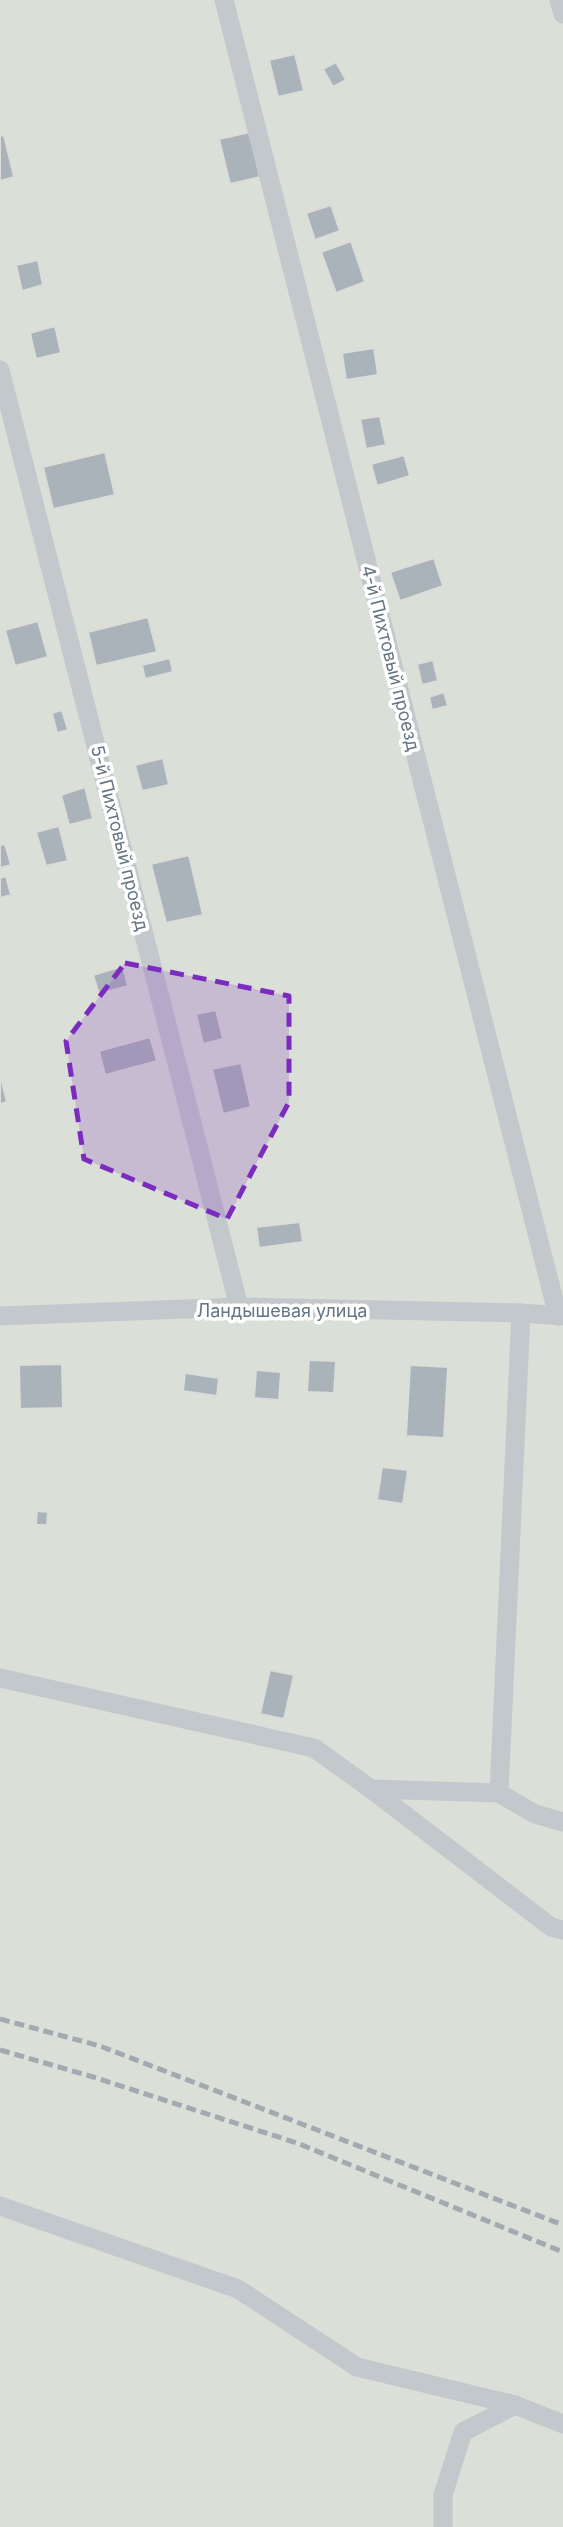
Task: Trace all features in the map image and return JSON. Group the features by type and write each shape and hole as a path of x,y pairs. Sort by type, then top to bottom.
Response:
{"lane":[{"name":"4-й Пихтовый проезд","path":"224,0 561,1316"},
{"path":"559,0 563,14"},
{"name":"5-й Пихтовый проезд","path":"0,370 239,1307"},
{"name":"Ландышевая улица","path":"0,1316 239,1307 561,1316"},
{"path":"499,1793 520,1313"},
{"path":"0,1678 314,1748 371,1788 551,1927 563,1930"},
{"path":"371,1788 499,1793 536,1814 563,1822"},
{"path":"0,2206 238,2289 357,2367 515,2405 563,2424"},
{"path":"443,2527 443,2495 463,2432 515,2405"}],"highlighted area":[{"path":"125,963 289,996 289,1102 227,1219 84,1159 66,1041"}],"shaded area":[{"path":"0,0 563,0 563,2527 0,2527"}],"building":[{"path":"295,54 304,91 278,97 269,60"},
{"path":"336,62 346,80 333,87 323,69"},
{"path":"250,132 260,177 230,184 219,139"},
{"path":"4,135 14,177 0,181 0,136"},
{"path":"331,205 340,231 315,240 306,213"},
{"path":"351,241 365,282 336,293 321,252"},
{"path":"38,260 43,285 22,291 16,265"},
{"path":"55,326 61,353 36,359 30,333"},
{"path":"374,348 378,375 346,380 342,353"},
{"path":"380,416 386,445 366,449 360,419"},
{"path":"105,452 115,495 53,509 43,467"},
{"path":"404,455 410,476 377,486 371,464"},
{"path":"434,558 443,586 400,601 390,572"},
{"path":"148,617 157,652 96,666 88,632"},
{"path":"38,621 48,657 15,666 5,630"},
{"path":"170,658 173,672 145,679 142,665"},
{"path":"433,660 438,681 422,685 417,664"},
{"path":"444,692 448,706 432,710 429,697"},
{"path":"62,710 68,730 57,733 52,713"},
{"path":"163,758 169,785 142,791 135,765"},
{"path":"85,787 93,819 69,825 61,795"},
{"path":"59,826 68,861 46,866 36,832"},
{"path":"5,844 11,865 0,868 0,845"},
{"path":"189,855 203,915 166,923 151,864"},
{"path":"6,876 11,895 0,898 0,878"},
{"path":"123,966 128,986 99,994 93,975"},
{"path":"216,1010 223,1039 203,1044 196,1014"},
{"path":"150,1037 157,1061 105,1075 99,1051"},
{"path":"241,1063 251,1107 223,1114 212,1069"},
{"path":"0,1074 7,1102 0,1104"},
{"path":"300,1222 303,1242 259,1248 256,1227"},
{"path":"309,1360 336,1361 334,1393 307,1392"},
{"path":"62,1364 63,1408 20,1409 19,1365"},
{"path":"410,1365 448,1367 444,1438 406,1436"},
{"path":"256,1370 281,1372 279,1400 254,1398"},
{"path":"185,1373 219,1378 217,1396 183,1391"},
{"path":"382,1467 408,1470 403,1504 377,1500"},
{"path":"37,1511 48,1512 47,1525 36,1525"},
{"path":"270,1670 294,1675 284,1719 260,1714"}],"railway":[{"path":"0,2019 100,2046 563,2225"},
{"path":"0,2050 297,2143 563,2252"}]}
